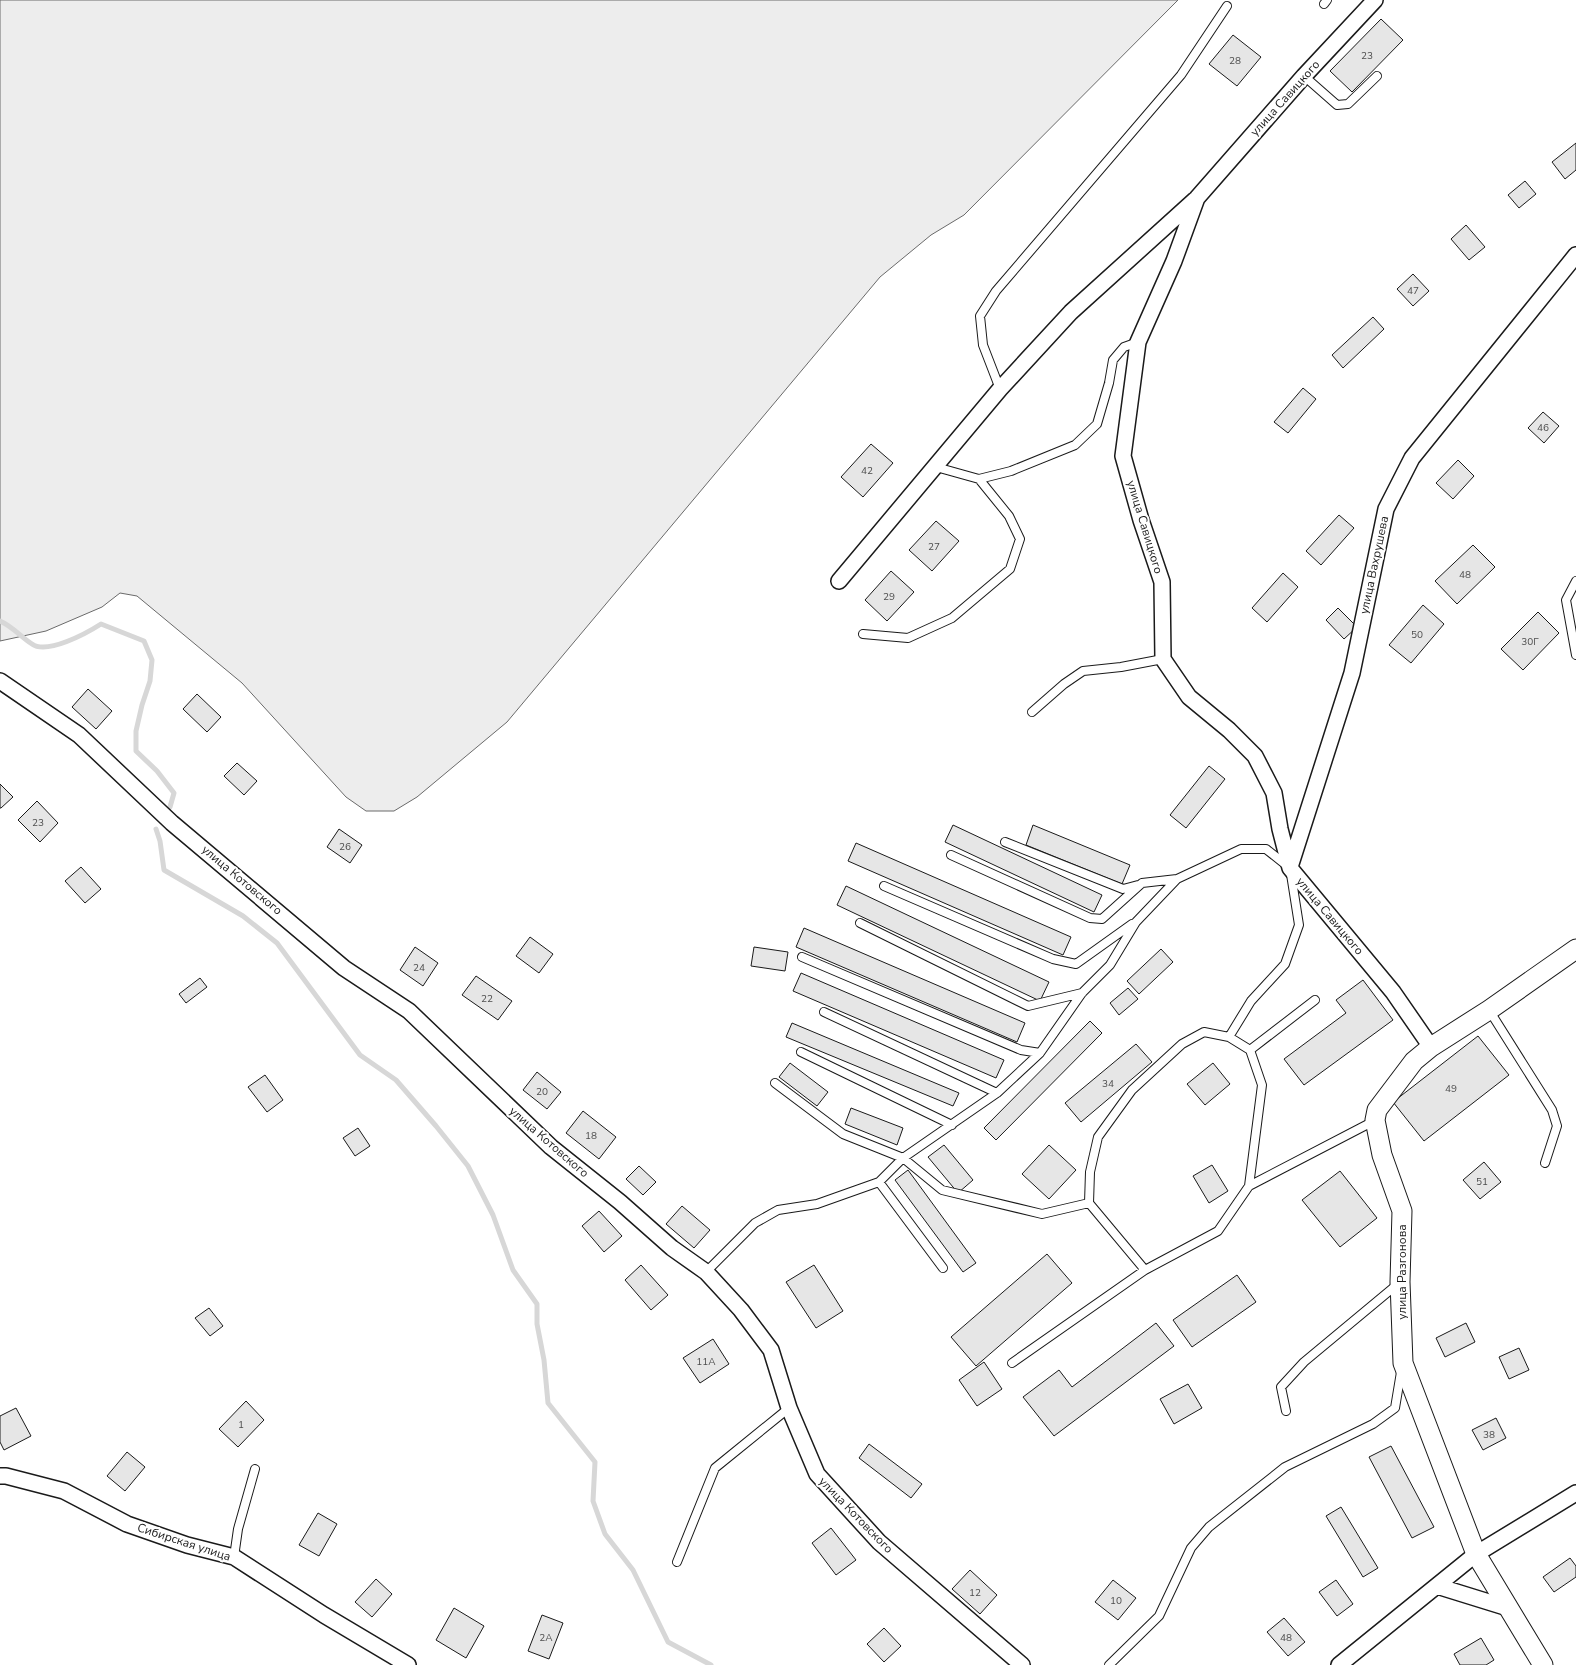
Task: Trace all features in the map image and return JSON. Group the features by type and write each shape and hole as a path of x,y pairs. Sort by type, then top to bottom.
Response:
{"street":[{"name":"улица Савицкого","path":"839,581 1000,389 1071,312 1197,198 1304,76 1375,0"},
{"name":"улица Савицкого","path":"1197,198 1174,261 1138,342 1123,456 1141,520 1162,582 1164,659 1189,698 1229,730 1255,756 1274,793 1280,830 1290,868 1393,992 1431,1047"},
{"name":"улица Вахрушева","path":"1290,868 1352,673 1386,509 1412,458 1576,255"},
{"name":"улица Котовского","path":"0,681 79,736 172,823 344,968 409,1011 551,1147 620,1202 672,1248 706,1272 742,1310 770,1350 789,1408 817,1474 879,1542 1022,1665"},
{"path":"1375,1120 1377,1110 1414,1061 1431,1047 1489,1010 1576,949"},
{"name":"улица Разгонова","path":"1375,1120 1382,1155 1402,1211 1400,1282 1402,1363 1476,1554 1543,1665"},
{"name":"Сибирская улица","path":"0,1476 64,1491 127,1524 187,1545 234,1557 324,1615 408,1665"},
{"path":"1339,1665 1476,1554 1576,1493"},
{"path":"1437,1586 1508,1608"}],"lane":[{"path":"1000,389 983,345 980,316 996,291 1182,75 1227,6"},
{"path":"1304,76 1337,105 1348,104 1377,76"},
{"path":"936,467 979,479 1011,471 1075,445 1097,424 1114,360 1124,347 1138,342"},
{"path":"863,634 908,638 952,618 1010,569 1020,539 1009,516 979,479"},
{"path":"1576,581 1566,600 1576,655"},
{"path":"1032,712 1064,684 1083,671 1121,667 1164,659"},
{"path":"1005,842 1123,890 1142,883 1177,879 1240,849 1266,849 1290,868 1298,925 1285,964 1251,1001 1229,1037"},
{"path":"951,855 1090,918 1102,919 1142,883"},
{"path":"884,886 1052,959 1076,964 1136,922 1177,879"},
{"path":"706,1272 755,1223 778,1210 817,1204 879,1182 903,1158 997,1093 1040,1053 1082,993 1110,965 1136,922"},
{"path":"860,924 1028,1006 1082,993"},
{"path":"802,957 1020,1050 1040,1053"},
{"path":"1250,1050 1315,1000"},
{"path":"1489,1010 1552,1110 1557,1126 1545,1163"},
{"path":"824,1012 997,1093"},
{"path":"1012,1363 1145,1270 1218,1231 1249,1186 1262,1085 1250,1050 1229,1037 1204,1032 1182,1044 1132,1090 1098,1137 1090,1172 1088,1203 1145,1270"},
{"path":"801,1052 952,1125"},
{"path":"775,1083 843,1134 903,1158 942,1190 1042,1214 1088,1203"},
{"path":"1249,1186 1375,1120"},
{"path":"879,1182 944,1268"},
{"path":"1286,1411 1281,1387 1304,1362 1400,1282"},
{"path":"1109,1665 1159,1616 1191,1548 1209,1527 1285,1467 1374,1424 1395,1408 1402,1363"},
{"path":"677,1562 715,1468 789,1408"},
{"path":"234,1557 238,1529 254,1469"}],"shaded area":[{"path":"0,0 1178,0 964,215 931,235 880,277 507,722 417,797 394,811 366,811 346,797 242,683 137,596 120,593 102,607 46,631 0,641"}],"building":[{"path":"1381,19 1403,40 1352,92 1330,71"},
{"path":"1233,35 1261,57 1237,86 1209,64"},
{"path":"1576,143 1576,170 1565,179 1552,162"},
{"path":"1525,181 1536,194 1519,208 1508,195"},
{"path":"1466,225 1485,247 1469,260 1451,239"},
{"path":"1413,274 1429,291 1413,306 1397,289"},
{"path":"1373,317 1384,329 1343,368 1332,355"},
{"path":"1303,388 1316,399 1288,433 1274,422"},
{"path":"1543,412 1559,426 1544,443 1528,428"},
{"path":"871,444 893,463 863,497 841,477"},
{"path":"1458,460 1474,476 1453,499 1436,483"},
{"path":"1339,515 1354,528 1321,565 1306,551"},
{"path":"936,521 959,541 932,571 909,550"},
{"path":"1473,545 1495,567 1457,604 1435,581"},
{"path":"891,571 914,592 887,621 865,600"},
{"path":"1283,573 1298,587 1267,622 1252,608"},
{"path":"1423,605 1444,624 1411,663 1389,645"},
{"path":"1338,608 1357,627 1344,639 1326,620"},
{"path":"1538,612 1559,633 1523,670 1501,649"},
{"path":"88,689 112,711 96,729 72,707"},
{"path":"197,694 221,717 207,732 183,709"},
{"path":"237,763 257,781 244,795 224,776"},
{"path":"1209,766 1225,779 1186,828 1170,815"},
{"path":"0,784 13,797 1,808 0,808"},
{"path":"37,801 58,823 40,842 18,820"},
{"path":"953,825 1102,895 1094,912 945,842"},
{"path":"1033,825 1130,865 1122,884 1026,845"},
{"path":"339,829 362,845 350,863 327,847"},
{"path":"856,843 1071,937 1063,955 848,861"},
{"path":"81,867 101,889 85,903 65,881"},
{"path":"846,886 1049,982 1040,1001 837,905"},
{"path":"804,928 1025,1023 1017,1042 796,947"},
{"path":"530,937 553,954 539,973 516,956"},
{"path":"415,947 438,963 423,986 400,970"},
{"path":"754,947 788,952 785,971 751,966"},
{"path":"1161,949 1173,962 1139,994 1127,981"},
{"path":"801,973 1004,1060 996,1078 793,991"},
{"path":"476,976 512,1001 498,1020 462,995"},
{"path":"200,978 207,987 186,1003 179,994"},
{"path":"1363,980 1393,1020 1304,1085 1284,1059 1346,1013 1336,1000"},
{"path":"1128,988 1138,999 1119,1015 1110,1003"},
{"path":"1090,1021 1102,1033 996,1140 984,1128"},
{"path":"792,1023 959,1093 953,1106 786,1037"},
{"path":"1478,1036 1509,1075 1424,1141 1393,1102"},
{"path":"1136,1044 1152,1062 1081,1122 1065,1103"},
{"path":"790,1063 828,1092 817,1106 779,1077"},
{"path":"1213,1063 1230,1084 1205,1105 1187,1084"},
{"path":"537,1072 561,1092 547,1109 523,1090"},
{"path":"265,1075 283,1100 267,1112 248,1087"},
{"path":"851,1108 903,1128 897,1145 845,1124"},
{"path":"583,1111 616,1137 599,1159 566,1133"},
{"path":"358,1128 370,1146 355,1156 343,1138"},
{"path":"944,1145 973,1180 958,1193 928,1157"},
{"path":"1049,1145 1076,1170 1049,1199 1022,1174"},
{"path":"1484,1162 1501,1182 1480,1199 1463,1180"},
{"path":"1212,1165 1228,1191 1209,1203 1193,1176"},
{"path":"639,1166 656,1182 643,1195 626,1179"},
{"path":"908,1170 976,1263 963,1272 895,1180"},
{"path":"1340,1171 1377,1218 1340,1247 1302,1200"},
{"path":"682,1206 710,1230 694,1248 666,1224"},
{"path":"599,1211 622,1236 604,1252 582,1226"},
{"path":"1047,1254 1072,1283 976,1366 951,1337"},
{"path":"641,1265 668,1295 651,1310 625,1280"},
{"path":"814,1265 843,1311 816,1328 786,1282"},
{"path":"1237,1275 1256,1302 1192,1347 1173,1320"},
{"path":"209,1308 223,1326 210,1336 195,1318"},
{"path":"1156,1323 1174,1346 1054,1436 1023,1397 1059,1370 1072,1387"},
{"path":"1466,1323 1475,1342 1445,1357 1436,1338"},
{"path":"713,1339 729,1364 700,1383 683,1358"},
{"path":"1519,1348 1529,1370 1509,1379 1499,1357"},
{"path":"984,1362 1002,1389 977,1406 959,1380"},
{"path":"1188,1384 1202,1408 1174,1424 1160,1399"},
{"path":"246,1401 264,1420 238,1447 219,1429"},
{"path":"16,1408 31,1436 4,1450 0,1442 0,1416"},
{"path":"1496,1418 1506,1438 1483,1450 1472,1430"},
{"path":"869,1444 922,1484 911,1498 859,1458"},
{"path":"1391,1446 1434,1527 1412,1538 1369,1457"},
{"path":"127,1452 145,1467 125,1491 107,1476"},
{"path":"1341,1507 1378,1568 1363,1577 1326,1516"},
{"path":"318,1513 337,1524 319,1556 299,1545"},
{"path":"831,1528 856,1560 836,1575 812,1543"},
{"path":"1570,1558 1576,1566 1576,1577 1554,1592 1543,1577"},
{"path":"970,1570 997,1595 980,1614 952,1589"},
{"path":"376,1579 392,1594 372,1617 355,1602"},
{"path":"1113,1580 1136,1598 1118,1620 1095,1602"},
{"path":"1336,1580 1353,1604 1337,1616 1319,1592"},
{"path":"454,1608 484,1626 466,1658 436,1640"},
{"path":"542,1615 563,1623 549,1659 528,1651"},
{"path":"1284,1618 1305,1642 1288,1656 1267,1632"},
{"path":"884,1628 901,1646 884,1662 867,1644"},
{"path":"1481,1638 1494,1660 1486,1665 1460,1665 1454,1654"}],"waterway":[{"path":"0,621 39,647 57,645 101,624 144,641 152,660 150,681 136,731 136,751 157,771 174,793 170,807"},
{"path":"156,829 160,841 164,870 243,916 277,943 360,1055 396,1080 468,1166 493,1215 513,1270 537,1304 537,1324 544,1360 548,1403 595,1462 593,1501 605,1534 633,1570 668,1642 711,1665"}]}
